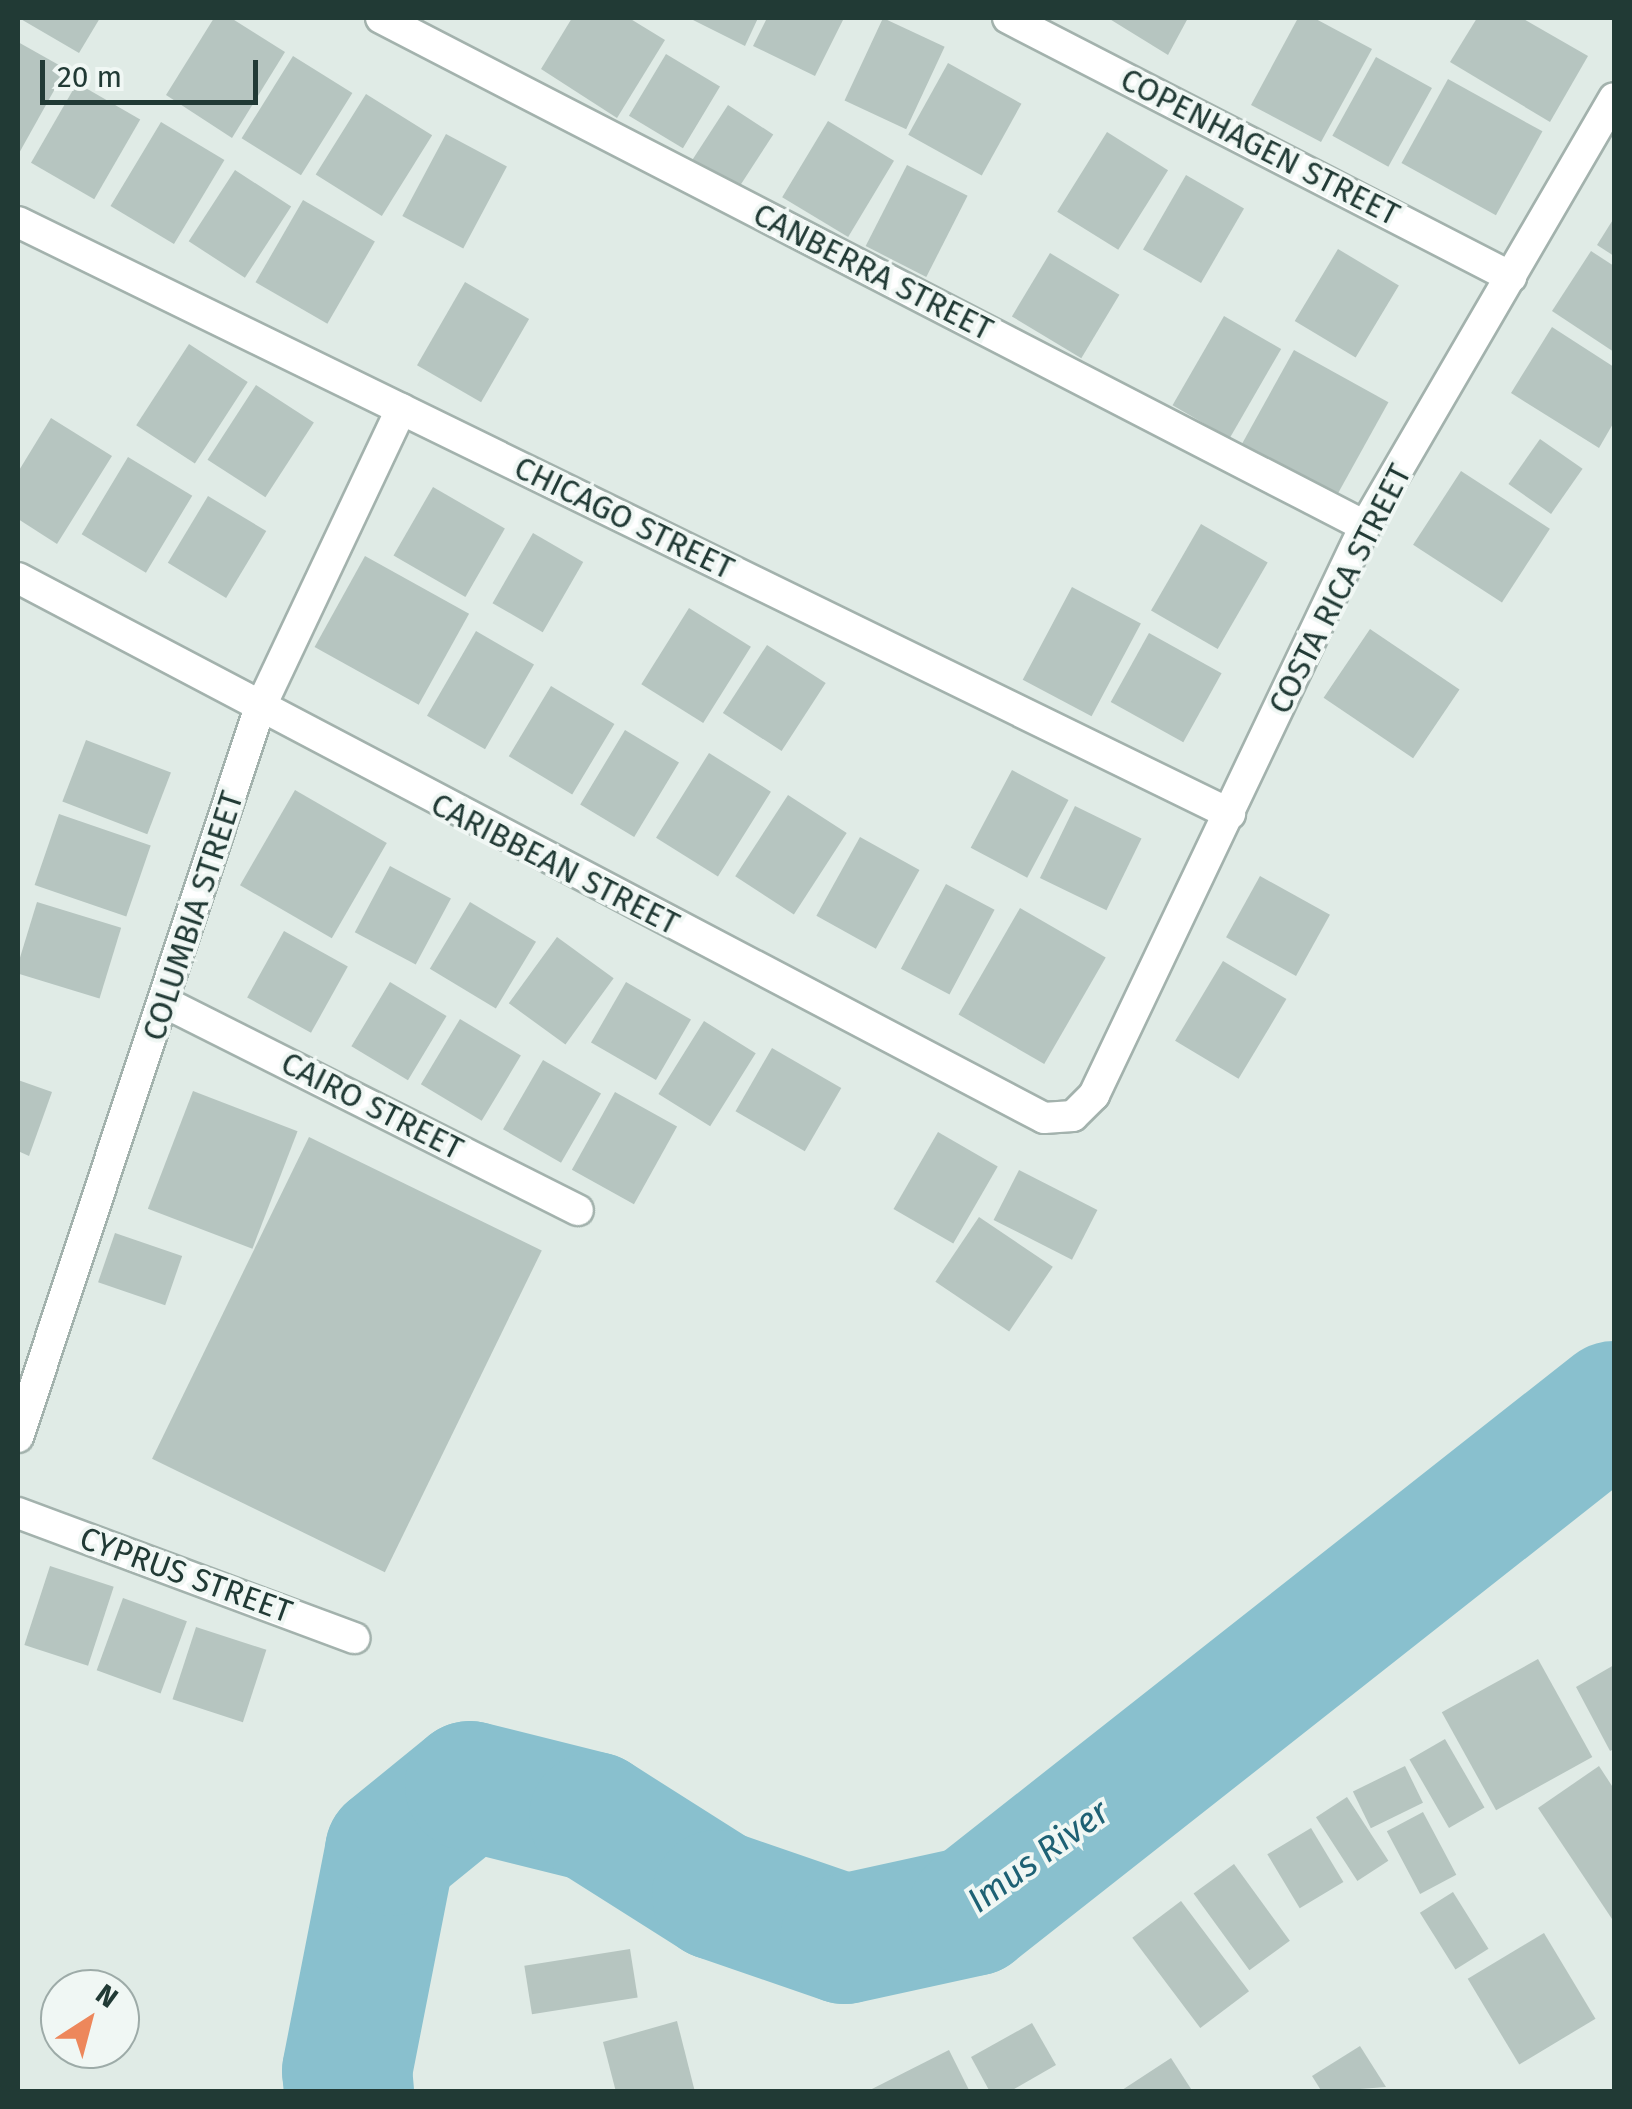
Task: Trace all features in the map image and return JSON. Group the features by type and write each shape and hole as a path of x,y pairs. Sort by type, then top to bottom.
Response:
{"street":[{"name":"CANBERRA STREET","path":"381,18 1365,526"},
{"name":"COPENHAGEN STREET","path":"1008,18 1511,278"},
{"name":"COSTA RICA STREET","path":"1094,1095 1365,526 1614,98"},
{"name":"CHICAGO STREET","path":"18,222 1230,814"},
{"name":"COLUMBIA STREET","path":"18,1437 166,1003 259,710 401,409"},
{"name":"CARIBBEAN STREET","path":"18,578 259,710 1044,1118 1073,1116 1094,1095"},
{"name":"CAIRO STREET","path":"166,1003 578,1210"},
{"name":"CYPRUS STREET","path":"18,1513 355,1638"}],"building":[{"path":"19,18 100,18 79,53"},
{"path":"214,18 231,18 285,52 232,138 166,95"},
{"path":"572,18 629,18 665,40 617,118 541,69"},
{"path":"689,18 758,18 745,46"},
{"path":"767,18 844,18 815,76 753,46"},
{"path":"883,18 945,47 906,129 845,100"},
{"path":"1108,18 1188,18 1168,55"},
{"path":"1298,18 1314,18 1372,49 1321,142 1251,105"},
{"path":"1477,18 1522,18 1588,56 1550,122 1450,62"},
{"path":"18,42 66,69 18,155"},
{"path":"666,54 720,86 683,148 629,116"},
{"path":"293,56 352,93 301,175 242,138"},
{"path":"1376,57 1432,88 1388,167 1332,136"},
{"path":"948,63 1021,104 982,175 908,135"},
{"path":"1448,79 1542,131 1496,215 1401,163"},
{"path":"77,83 140,120 94,199 31,163"},
{"path":"366,94 432,135 382,216 316,175"},
{"path":"728,105 773,134 738,189 693,160"},
{"path":"828,121 894,161 848,237 782,197"},
{"path":"161,122 224,160 174,244 111,206"},
{"path":"1107,132 1168,170 1118,250 1057,212"},
{"path":"446,134 507,166 463,249 402,216"},
{"path":"907,165 968,196 926,277 866,246"},
{"path":"235,170 291,206 245,278 189,241"},
{"path":"1186,175 1244,208 1201,283 1143,249"},
{"path":"303,200 375,241 327,324 256,282"},
{"path":"1614,218 1614,256 1597,245"},
{"path":"1338,249 1399,286 1356,358 1295,321"},
{"path":"1591,251 1614,266 1614,352 1552,311"},
{"path":"1050,253 1119,295 1081,358 1012,316"},
{"path":"465,282 529,319 481,402 417,365"},
{"path":"1224,316 1281,349 1230,438 1172,405"},
{"path":"1552,327 1614,367 1614,422 1599,448 1511,393"},
{"path":"189,344 248,382 195,463 136,425"},
{"path":"1294,350 1388,402 1336,497 1242,444"},
{"path":"256,385 314,423 265,497 208,460"},
{"path":"51,418 112,456 57,544 18,519 18,472"},
{"path":"1540,439 1583,469 1551,514 1508,484"},
{"path":"128,457 192,496 146,573 82,534"},
{"path":"1461,471 1550,529 1502,603 1413,545"},
{"path":"433,487 505,528 465,597 394,555"},
{"path":"208,496 266,531 226,598 168,563"},
{"path":"1201,524 1268,562 1218,649 1151,611"},
{"path":"533,533 583,562 543,632 492,603"},
{"path":"365,556 469,614 419,705 315,647"},
{"path":"1072,587 1141,624 1092,716 1023,680"},
{"path":"689,608 751,647 703,723 641,684"},
{"path":"1370,629 1460,689 1413,758 1324,698"},
{"path":"476,631 534,664 485,749 427,716"},
{"path":"1149,633 1222,673 1183,742 1111,702"},
{"path":"767,645 826,683 782,751 723,713"},
{"path":"551,686 614,724 572,794 509,756"},
{"path":"625,730 679,762 634,837 580,805"},
{"path":"86,740 171,773 147,834 62,802"},
{"path":"709,753 771,792 718,876 656,838"},
{"path":"1012,770 1069,800 1027,878 971,848"},
{"path":"295,790 387,843 332,938 240,885"},
{"path":"788,795 847,833 794,914 735,876"},
{"path":"1075,806 1142,838 1106,910 1040,878"},
{"path":"59,814 151,846 126,916 35,885"},
{"path":"860,837 919,870 876,949 816,916"},
{"path":"390,866 451,898 416,965 355,932"},
{"path":"1260,876 1330,915 1296,976 1226,937"},
{"path":"946,884 995,910 949,995 901,969"},
{"path":"37,902 121,928 100,998 18,974"},
{"path":"470,902 536,942 496,1009 430,969"},
{"path":"1020,908 1106,958 1044,1064 959,1015"},
{"path":"284,931 348,966 311,1033 247,997"},
{"path":"557,937 614,978 565,1044 509,1003"},
{"path":"1223,961 1286,999 1239,1079 1175,1041"},
{"path":"390,982 447,1016 408,1080 351,1046"},
{"path":"626,982 691,1020 656,1080 591,1043"},
{"path":"460,1019 521,1056 482,1121 421,1084"},
{"path":"704,1021 756,1053 710,1126 658,1094"},
{"path":"772,1048 841,1088 805,1151 736,1111"},
{"path":"543,1060 601,1094 561,1163 503,1129"},
{"path":"18,1080 52,1092 29,1156 18,1151"},
{"path":"193,1091 298,1131 252,1249 148,1209"},
{"path":"615,1092 677,1126 634,1204 572,1170"},
{"path":"938,1132 998,1166 953,1244 894,1209"},
{"path":"309,1137 542,1251 385,1572 152,1459"},
{"path":"1019,1170 1097,1210 1072,1260 994,1220"},
{"path":"979,1217 1053,1267 1009,1331 935,1282"},
{"path":"115,1233 182,1256 165,1305 98,1282"},
{"path":"50,1566 114,1587 88,1666 24,1645"},
{"path":"123,1598 187,1621 161,1694 97,1670"},
{"path":"196,1627 266,1650 243,1722 173,1699"},
{"path":"1538,1659 1592,1757 1496,1810 1442,1712"},
{"path":"1614,1665 1614,1749 1610,1751 1576,1687"},
{"path":"1445,1739 1484,1807 1449,1828 1409,1760"},
{"path":"1405,1766 1423,1803 1371,1828 1353,1791"},
{"path":"1599,1766 1614,1789 1614,1922 1538,1808"},
{"path":"1347,1797 1388,1861 1357,1881 1316,1817"},
{"path":"1423,1812 1456,1875 1420,1894 1387,1831"},
{"path":"1311,1828 1343,1882 1300,1908 1267,1854"},
{"path":"1234,1864 1290,1941 1249,1970 1194,1893"},
{"path":"1453,1892 1489,1949 1455,1969 1420,1913"},
{"path":"1181,1901 1249,1991 1200,2028 1132,1938"},
{"path":"1544,1933 1596,2019 1519,2065 1468,1979"},
{"path":"630,1949 638,1997 532,2014 524,1966"},
{"path":"677,2021 695,2092 616,2092 603,2042"},
{"path":"1032,2023 1056,2065 1009,2092 990,2092 971,2057"},
{"path":"1360,2046 1386,2087 1322,2092 1312,2076"},
{"path":"949,2050 970,2092 866,2092"},
{"path":"1171,2058 1193,2092 1119,2092"}],"waterway":[{"name":"Imus River","path":"349,2092 347,2071 390,1851 470,1786 594,1817 717,1895 845,1939 973,1911 1614,1406"}]}
